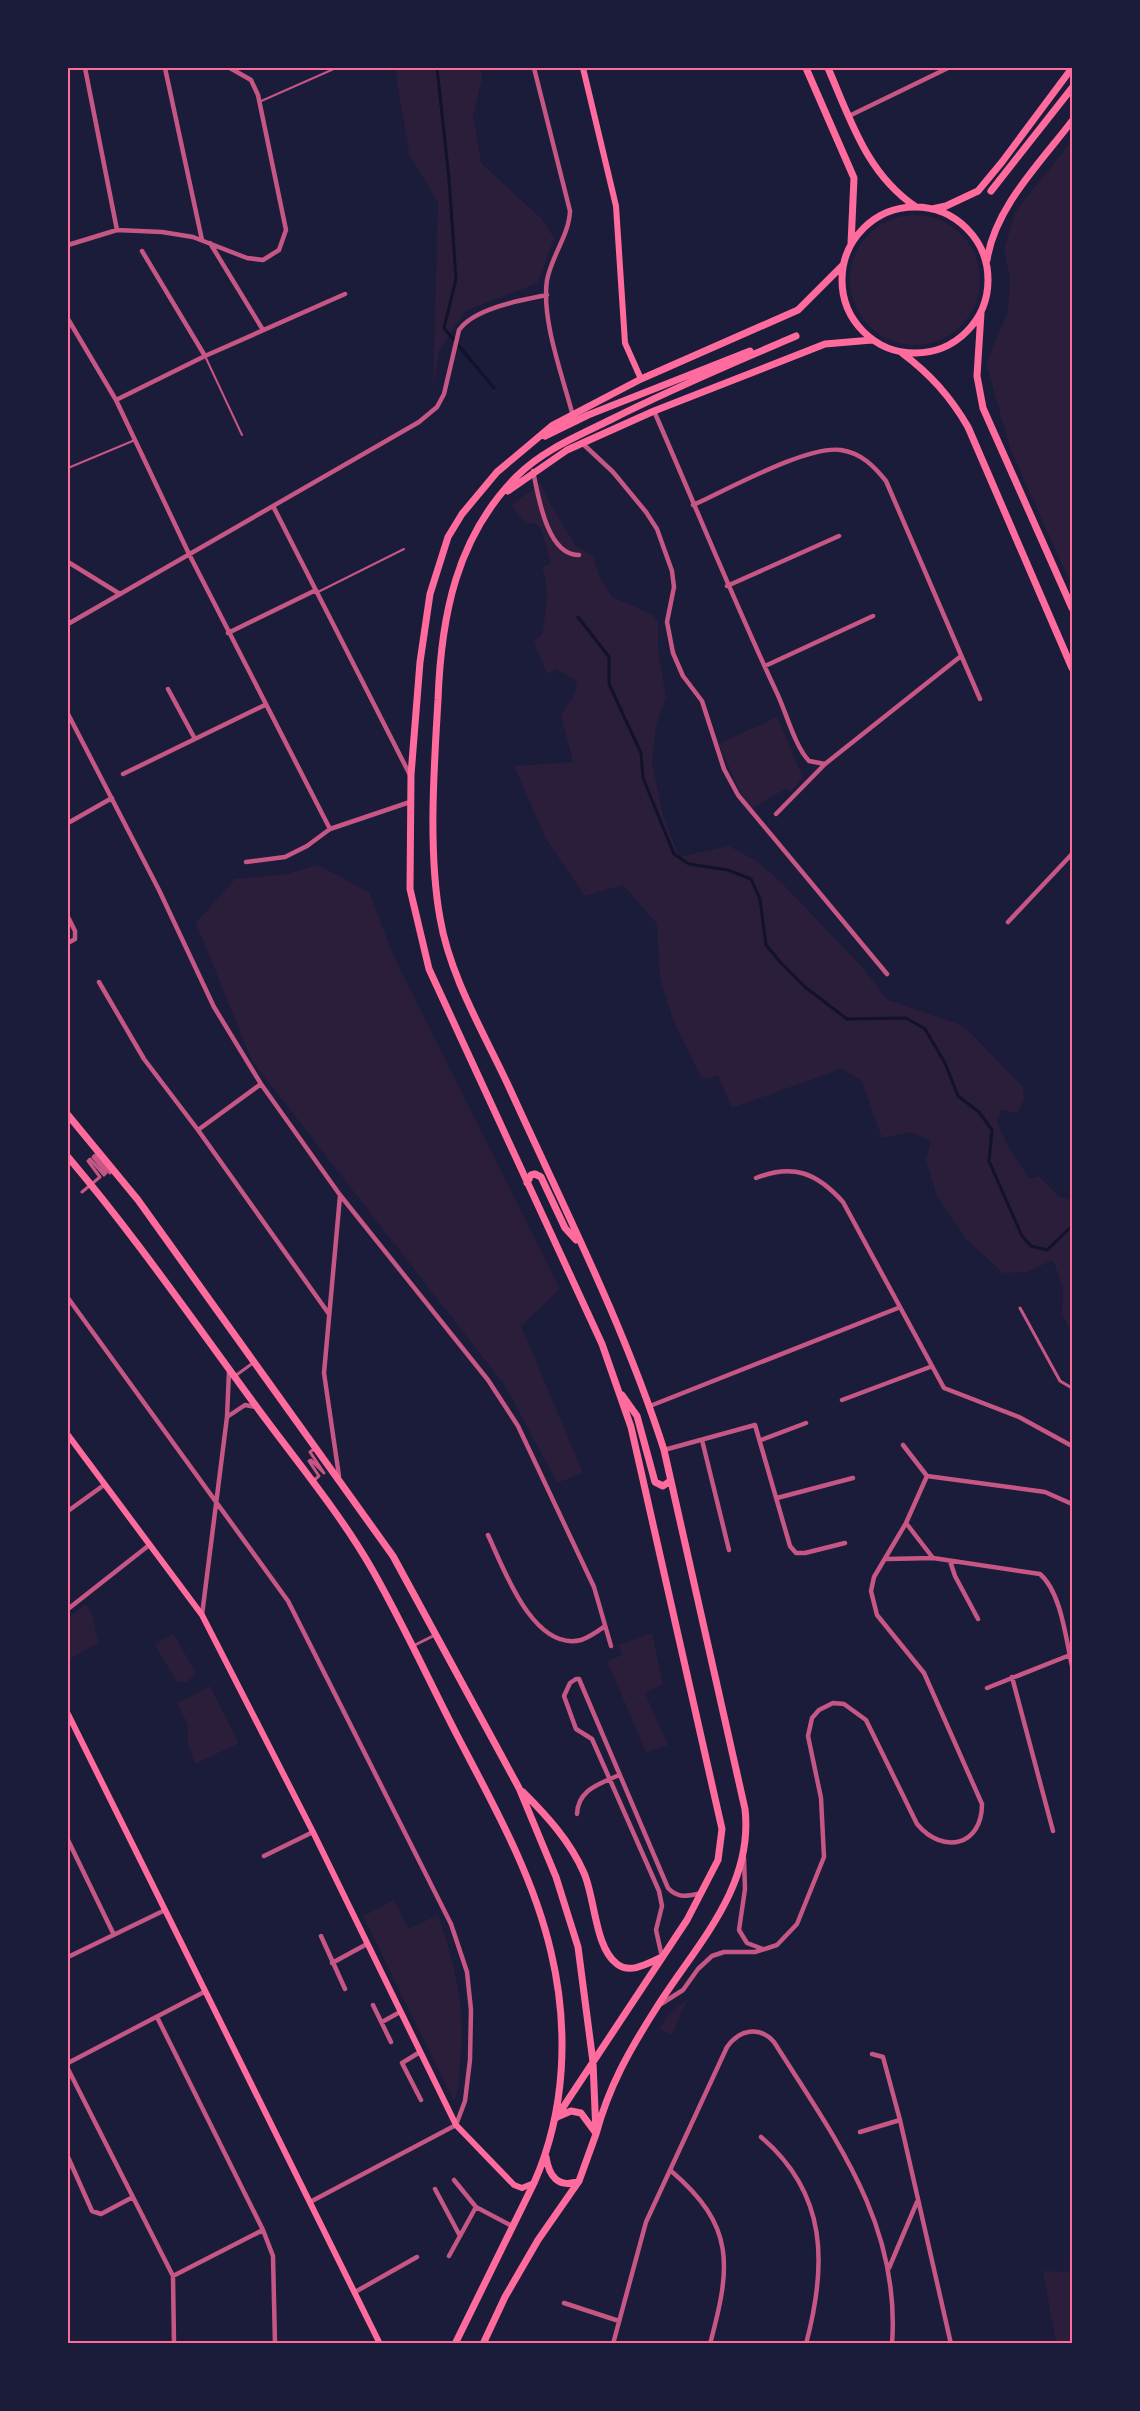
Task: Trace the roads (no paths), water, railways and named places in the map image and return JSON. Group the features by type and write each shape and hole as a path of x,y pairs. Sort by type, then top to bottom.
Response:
{"main road":[{"path":"583,68 616,206 625,343 642,379"},
{"path":"806,68 854,178 851,244 843,265 844,298 849,314 859,329 872,340 901,352 924,370 949,395 968,427 1072,668"},
{"path":"828,68 873,167 893,190 916,207"},
{"path":"931,209 946,206 978,191 1072,68"},
{"path":"1072,88 993,192 1072,95"},
{"path":"1072,121 999,222 990,242 987,296 982,311 976,358 983,408 1072,608"},
{"path":"851,244 879,217 901,209 916,207 931,209 956,219 967,228 987,264"},
{"path":"556,2118 687,1920 718,1860 722,1829 631,1426 602,1344 429,969 410,889 411,775 420,662 429,594 448,537 462,514 497,472 553,425 642,379 798,310 843,265"},
{"path":"901,352 925,352 948,345 968,330 982,311"},
{"path":"483,2343 505,2297 538,2240 579,2181 607,2096 623,2062 658,2005 722,1911 744,1858 747,1826 664,1450 650,1406 582,1247 454,968 440,918 433,792 441,656 449,596 465,550 497,500 517,476 542,455 665,392 795,334 588,416 533,442"},
{"path":"497,500 533,471 582,443 654,411 825,344 872,340"},
{"path":"68,1115 138,1200 339,1476 393,1556 519,1788 556,1877 578,1947 593,2062 596,2134"},
{"path":"68,1157 118,1217 312,1482 368,1564 507,1833 532,1887 552,1953 560,2010 561,2080 556,2118 546,2157 455,2343"},
{"path":"527,1183 531,1175 541,1177 565,1228 582,1247"},
{"path":"617,1388 637,1416 655,1482 663,1486 670,1481"},
{"path":"68,1435 148,1546 202,1615 313,1832 456,2126 514,2185 522,2188 534,2182"},
{"path":"68,1714 380,2343"},
{"path":"519,1788 566,1840 585,1874 610,1958 620,1966 630,1969 662,1957"},
{"path":"556,2118 571,2111 581,2113 596,2134"},
{"path":"546,2157 548,2167 556,2180 567,2184 579,2181"}],"street":[{"path":"85,68 117,230"},
{"path":"165,68 202,240"},
{"path":"68,245 117,230 162,232 202,240 247,258 263,260 274,254 285,238 286,230 255,86 230,68"},
{"path":"534,68 570,211 570,227 561,240 548,279 547,295 549,319 573,416"},
{"path":"849,116 948,68"},
{"path":"210,243 263,330"},
{"path":"142,251 205,356"},
{"path":"116,400 205,356 345,294"},
{"path":"68,624 111,602 120,594 274,508 419,422 440,402 444,394 459,330 465,322 504,304 547,295"},
{"path":"68,319 116,400 228,633 330,829"},
{"path":"654,411 727,586 805,756 814,763 825,764"},
{"path":"582,443 613,472 657,529 672,571 674,587 667,622 673,653 683,676 702,701 722,762 738,795 887,974"},
{"path":"693,505 813,453 842,450 869,461 886,481 980,699"},
{"path":"533,471 553,539 563,551 570,555 579,555"},
{"path":"274,508 411,775"},
{"path":"727,586 839,536"},
{"path":"68,562 120,594"},
{"path":"228,633 317,591"},
{"path":"765,666 873,616"},
{"path":"776,814 825,764 961,656"},
{"path":"168,689 195,739"},
{"path":"123,774 265,705"},
{"path":"68,714 112,798 214,1008 261,1084 340,1195 488,1380 518,1426 594,1587 611,1646"},
{"path":"68,823 112,798"},
{"path":"246,862 285,857 308,846 330,829 410,802"},
{"path":"1008,922 1072,854"},
{"path":"68,917 76,935 75,939 68,943"},
{"path":"99,982 144,1059 198,1130 329,1314"},
{"path":"198,1130 261,1084"},
{"path":"82,1191 100,1177 88,1161 90,1159 104,1175 106,1173 93,1157 95,1155 110,1173 114,1170"},
{"path":"756,1178 775,1171 794,1172 812,1176 827,1185 843,1202 898,1308 914,1331 930,1367 944,1388 1019,1417 1072,1446"},
{"path":"339,1476 324,1373 340,1195"},
{"path":"68,1298 288,1601 455,1934 467,1972 472,2019 465,2101 456,2126 310,2202"},
{"path":"650,1406 898,1308"},
{"path":"1020,1308 1060,1381 1072,1388"},
{"path":"235,1376 255,1362"},
{"path":"842,1400 930,1367"},
{"path":"202,1615 227,1417 229,1369"},
{"path":"227,1417 245,1405 257,1407"},
{"path":"761,1440 806,1423"},
{"path":"664,1450 755,1425 790,1546 796,1552 805,1553 845,1543"},
{"path":"702,1440 729,1550"},
{"path":"903,1445 927,1476 1045,1492 1072,1504"},
{"path":"312,1482 320,1476 309,1461 311,1460 324,1473 310,1452 316,1446"},
{"path":"658,2005 683,1990 698,1969 712,1956 724,1952 748,1953 777,1945 797,1924 824,1857 821,1798 808,1736 812,1718 819,1710 833,1703 844,1704 867,1720 917,1824 926,1834 938,1842 958,1842 977,1826 982,1815 982,1804 924,1673 877,1615 871,1591 874,1577 887,1559 906,1523 927,1476"},
{"path":"777,1498 853,1478"},
{"path":"68,1511 104,1485"},
{"path":"906,1523 933,1558"},
{"path":"488,1535 519,1600 547,1631 570,1641 581,1640 605,1626"},
{"path":"68,1609 148,1546"},
{"path":"887,1559 933,1558 1040,1574 1050,1582 1057,1601 1072,1666"},
{"path":"950,1561 954,1576 978,1619"},
{"path":"411,1646 435,1635"},
{"path":"987,1688 1070,1655"},
{"path":"1012,1677 1053,1831"},
{"path":"662,1957 656,1930 661,1912 661,1896 592,1739 576,1729 564,1696 570,1683 576,1679 579,1679 668,1888 674,1895 684,1897 702,1893"},
{"path":"592,1739 602,1735"},
{"path":"577,1814 582,1796 594,1786 619,1775"},
{"path":"626,1817 636,1814"},
{"path":"264,1856 313,1832"},
{"path":"68,1840 114,1935"},
{"path":"744,1858 745,1889 738,1926 743,1940 763,1949"},
{"path":"647,1864 656,1861"},
{"path":"68,1957 164,1911"},
{"path":"321,1936 345,1989"},
{"path":"332,1963 367,1944"},
{"path":"68,2063 204,1992"},
{"path":"373,2005 391,2042"},
{"path":"382,2022 400,2012"},
{"path":"157,2017 263,2230 273,2256 275,2343"},
{"path":"613,2343 646,2222 727,2047 741,2033 754,2031 765,2034 774,2042 849,2160 864,2189 889,2268 892,2343"},
{"path":"420,2052 402,2063 421,2100"},
{"path":"872,2054 883,2057 900,2120 951,2343"},
{"path":"68,2069 172,2276 174,2343"},
{"path":"860,2132 900,2120"},
{"path":"761,2137 776,2149 807,2192 812,2212 820,2266 817,2300 806,2343"},
{"path":"68,2157 92,2211 101,2214 133,2198"},
{"path":"670,2170 688,2185 709,2211 722,2245 725,2279 710,2343"},
{"path":"454,2180 476,2207 512,2226"},
{"path":"435,2189 460,2236"},
{"path":"889,2268 917,2202"},
{"path":"449,2256 476,2207"},
{"path":"172,2276 263,2230"},
{"path":"354,2292 417,2257"},
{"path":"564,2303 619,2322"}],"lane":[{"path":"258,102 336,68"},
{"path":"205,356 242,435"},
{"path":"68,468 135,440"},
{"path":"317,591 404,549"}],"waterway":[{"path":"437,68 449,179 456,279 444,328 494,388"},
{"path":"578,617 609,657 609,684 641,753 643,778 674,854 689,864 728,870 751,879 760,899 766,945 805,987 847,1019 906,1018 925,1029 945,1063 958,1096 979,1112 992,1130 989,1161 1022,1236 1031,1246 1047,1250 1072,1226"}]}
